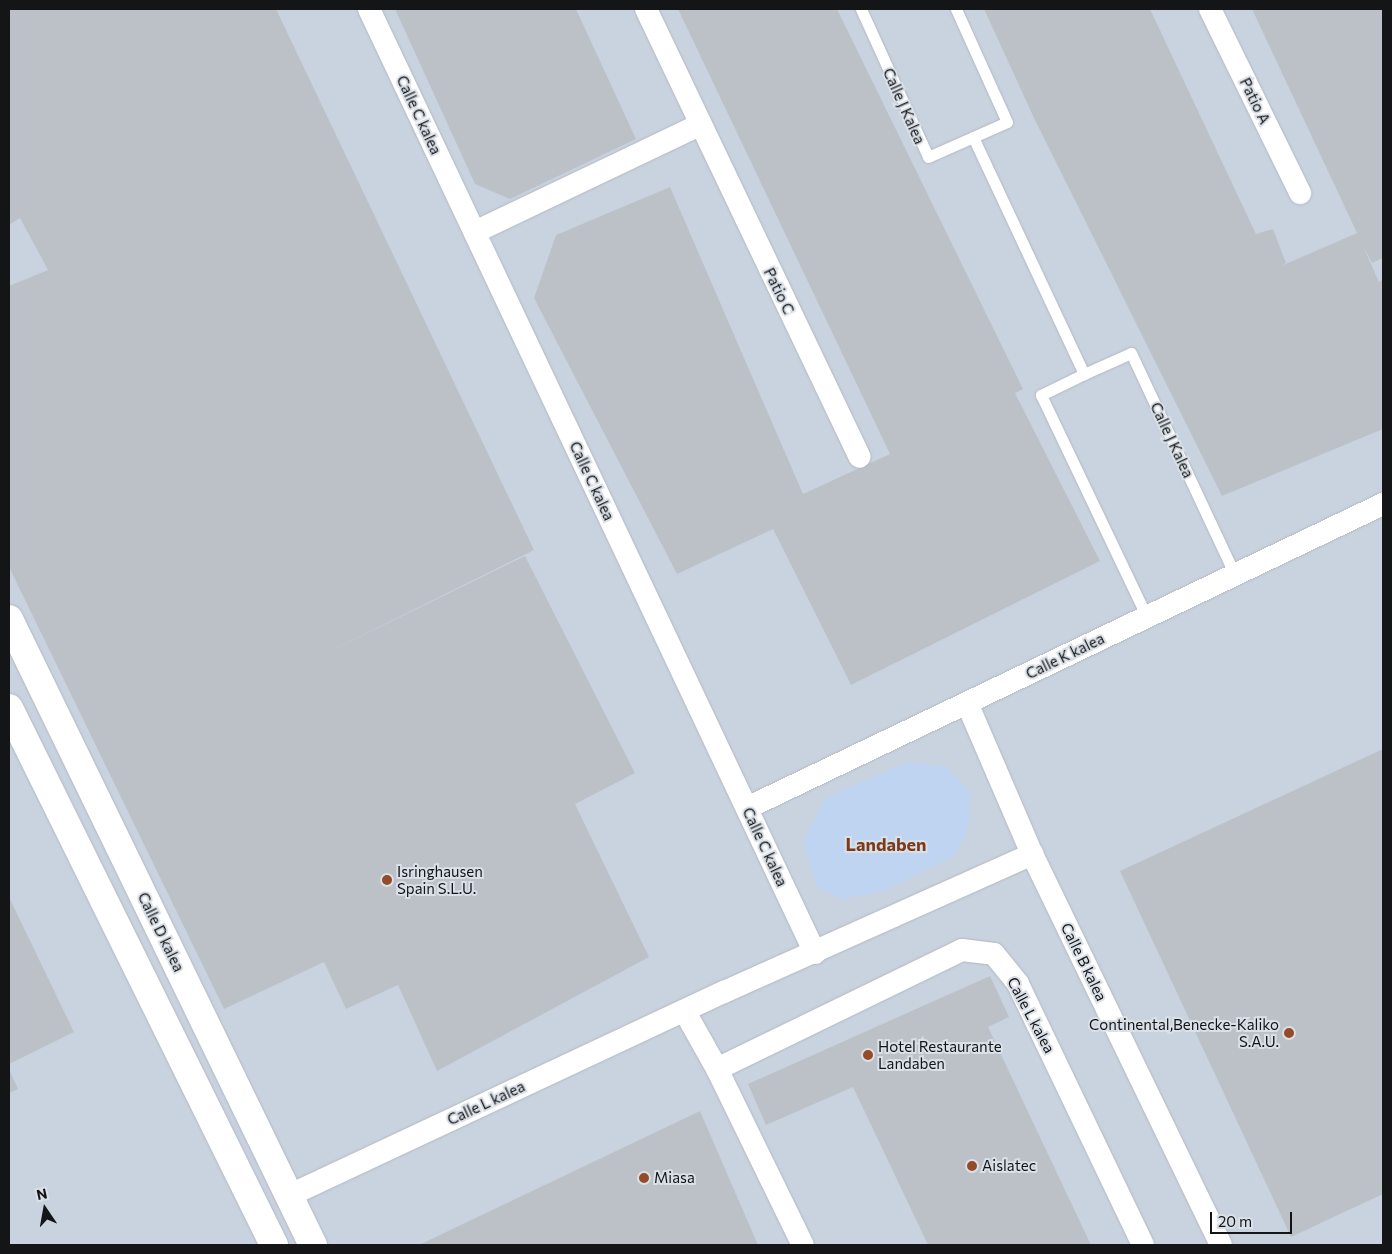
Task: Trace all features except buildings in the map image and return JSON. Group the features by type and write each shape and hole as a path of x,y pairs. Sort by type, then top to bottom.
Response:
{"street":[{"name":"Calle C kalea","path":"369,9 815,953"},
{"name":"Patio C","path":"646,9 699,125 860,457"},
{"name":"Patio A","path":"1210,9 1300,193"},
{"path":"475,232 699,125"},
{"name":"Calle K kalea","path":"747,808 1383,504"},
{"name":"Calle D kalea","path":"9,618 313,1245"},
{"name":"Calle B kalea","path":"967,703 1032,854 1221,1245"},
{"path":"9,708 274,1245"},
{"name":"Calle L kalea","path":"288,1196 1032,854"},
{"name":"Calle L kalea","path":"717,1069 962,950 994,954 1018,984 1143,1245"},
{"path":"685,1012 717,1069 804,1245"},
{"path":"189,1072 210,1088 260,1186 288,1196 289,1245"}],"lane":[{"name":"Calle J Kalea","path":"861,9 928,157 1007,122 956,9"},
{"path":"973,137 1084,374"},
{"name":"Calle J Kalea","path":"1147,617 1041,395 1084,374 1131,352 1235,575"}],"shaded area":[{"path":"9,9 1383,9 1383,1245 9,1245"},
{"path":"908,762 946,766 970,793 969,825 956,855 884,891 842,899 817,886 803,841 826,798"}],"place":[{"name":"Isringhausen Spain S.L.U.","path":"387,880"},
{"name":"Continental,Benecke-Kaliko S.A.U.","path":"1289,1033"},
{"name":"Hotel Restaurante Landaben","path":"868,1055"},
{"name":"Aislatec","path":"972,1166"},
{"name":"Miasa","path":"644,1178"}],"district":[{"name":"Landaben","path":"886,844"}]}
